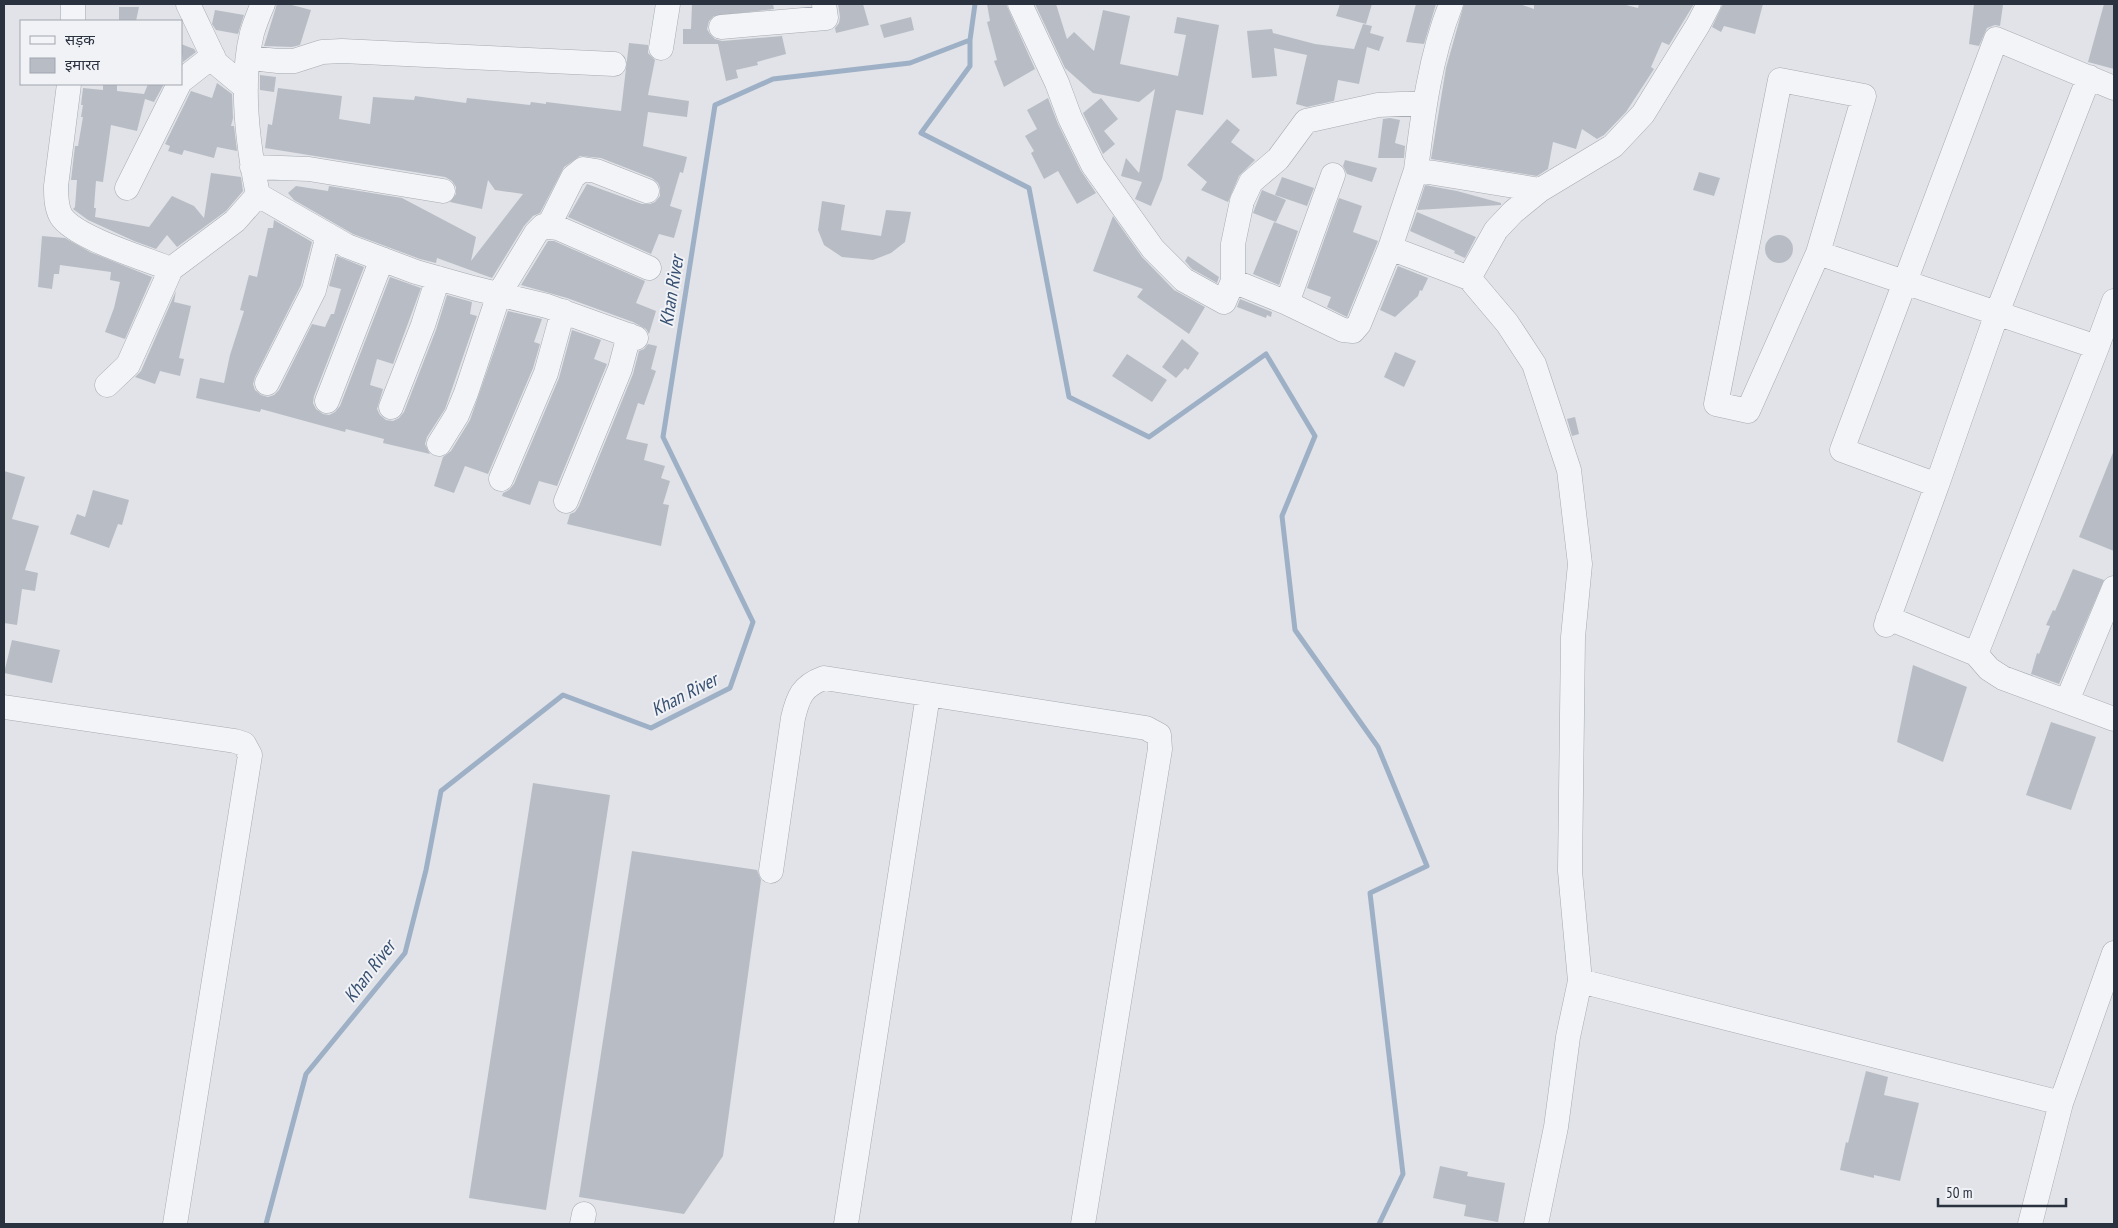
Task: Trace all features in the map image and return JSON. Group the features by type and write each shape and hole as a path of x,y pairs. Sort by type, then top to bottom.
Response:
{"street":[{"path":"73,4 73,20"},
{"path":"188,4 216,62 246,88"},
{"path":"263,4 252,33 246,88 252,167 258,195 347,246 438,278 563,311 632,337 566,501"},
{"path":"661,48 668,4"},
{"path":"721,27 826,18 824,4"},
{"path":"1020,4 1057,83 1070,118 1093,164 1153,249 1184,280 1224,302 1233,281 1233,244 1242,202 1251,182 1278,159 1306,121 1378,105 1424,103"},
{"path":"1233,281 1343,330 1353,331 1359,324 1390,248 1416,170 1424,103 1441,30 1451,4"},
{"path":"1469,278 1496,230 1513,212 1540,190 1613,146 1644,114 1709,4"},
{"path":"1937,485 1842,450 1996,39 2114,88"},
{"path":"249,58 294,61 322,52 342,51 614,64"},
{"path":"182,80 213,56"},
{"path":"2088,78 1997,313 1887,621 1976,654 1990,669 2003,678 2114,719"},
{"path":"1780,80 1864,96 1818,253 1748,411 1716,404 1780,80"},
{"path":"69,85 56,186 56,202 62,217 75,228 101,242 171,269"},
{"path":"127,188 178,85"},
{"path":"252,167 344,174 443,190"},
{"path":"549,225 573,177 583,169 596,171 647,192"},
{"path":"1416,170 1540,190"},
{"path":"1286,303 1333,174"},
{"path":"107,385 128,365 171,269 235,221 258,195"},
{"path":"439,444 457,415 466,393 499,294 536,233 543,226 549,225 649,268"},
{"path":"267,383 314,290 328,235"},
{"path":"1390,248 1469,278 1507,324 1534,364 1570,470 1580,564 1573,637 1570,871 1580,981 1568,1037 1556,1127 1536,1224"},
{"path":"1818,253 2097,347"},
{"path":"327,401 382,259"},
{"path":"391,406 423,324 438,278"},
{"path":"1976,654 2114,300"},
{"path":"501,478 546,373 563,311"},
{"path":"2067,701 2114,588"},
{"path":"771,871 793,718 798,699 810,683 824,678 1146,728 1159,735 1160,750 1083,1224"},
{"path":"846,1224 928,695"},
{"path":"4,707 235,741 244,744 250,756 175,1224"},
{"path":"2030,1224 2061,1103 2106,1000 2114,953"},
{"path":"1580,981 2061,1103"}],"building":[{"path":"277,4 288,4 311,10 300,45 292,47 264,46"},
{"path":"692,4 773,4 774,9 714,16 709,21 707,29 715,39 722,41 782,36 786,54 757,62 758,65 736,70 738,78 726,81 718,44 683,44 683,29 691,29"},
{"path":"838,4 863,4 869,25 836,33 835,28 839,23 840,17"},
{"path":"987,4 1006,4 1035,69 1004,87 994,61 997,60 987,22 990,21"},
{"path":"1035,4 1056,4 1067,39 1074,32 1094,51 1103,10 1130,16 1120,64 1178,76 1186,35 1174,33 1177,17 1219,25 1203,115 1176,110 1162,179 1151,206 1135,199 1142,182 1121,176 1126,158 1139,173 1155,89 1139,102 1093,93 1065,68"},
{"path":"1340,4 1372,4 1366,24 1336,16"},
{"path":"1416,4 1436,4 1424,44 1406,42"},
{"path":"1464,4 1520,4 1534,9 1534,4 1622,4 1638,8 1639,4 1694,4 1669,45 1662,42 1651,67 1654,69 1626,112 1604,135 1597,139 1582,129 1576,149 1553,142 1548,169 1537,176 1431,159 1446,68"},
{"path":"1723,4 1763,4 1755,34 1724,26 1721,32 1712,27"},
{"path":"1974,4 2003,5 2000,26 1995,25 1987,28 1979,46 1969,44"},
{"path":"2104,4 2114,4 2114,69 2088,62"},
{"path":"119,7 139,7 136,20 119,20"},
{"path":"215,10 244,15 238,34 216,30 212,24"},
{"path":"911,17 914,30 884,38 880,25"},
{"path":"1363,24 1372,26 1370,33 1384,37 1379,51 1367,47 1359,84 1338,80 1334,101 1307,107 1296,104 1307,55 1274,48 1277,76 1252,78 1247,31 1272,29 1273,33 1315,44 1354,49"},
{"path":"629,43 648,45 648,53 655,60 648,95 689,101 687,117 648,112 643,146 687,157 683,173 680,172 670,206 682,210 674,238 659,234 651,254 568,217 587,184 642,204 655,202 660,196 658,183 652,178 601,158 580,156 564,167 540,213 533,216 524,226 492,278 437,258 436,263 420,259 353,234 294,200 288,193 296,186 328,191 329,186 402,198 476,237 471,261 523,194 495,190 488,180 482,209 450,202 456,194 456,187 452,181 445,177 265,148 268,124 272,125 278,88 342,96 339,119 370,124 373,97 414,100 415,96 466,103 467,98 530,105 531,102 546,104 546,102 621,111"},
{"path":"182,44 194,49 196,52 183,62"},
{"path":"260,75 276,77 274,92 260,90"},
{"path":"217,83 232,94 233,118 231,126 234,126 237,151 217,147 214,158 184,150 182,155 168,151 170,146 165,144 191,91 212,98"},
{"path":"103,85 117,85 117,91 144,94 148,85 163,85 154,102 145,99 137,131 111,125 103,182 96,181 95,217 149,227 172,196 194,206 204,218 211,173 241,177 243,191 226,211 177,247 167,235 156,249 134,241 88,220 73,209 75,207 77,180 71,180 75,146 78,146 83,117 81,117 83,105 81,105 83,88 103,90"},
{"path":"1048,98 1058,124 1081,171 1096,193 1077,204 1058,171 1044,179 1031,153 1034,151 1025,136 1037,129 1027,110"},
{"path":"1101,98 1118,119 1104,131 1115,144 1103,154 1083,113"},
{"path":"1227,119 1240,130 1231,142 1255,160 1239,176 1228,202 1201,190 1207,182 1187,165"},
{"path":"1383,119 1400,120 1395,143 1405,146 1404,158 1378,158"},
{"path":"1345,160 1377,168 1372,182 1347,174 1343,166"},
{"path":"1699,172 1720,178 1714,196 1693,190"},
{"path":"1282,177 1314,188 1307,206 1275,195"},
{"path":"1425,185 1457,191 1501,203 1501,205 1417,210"},
{"path":"1262,190 1286,200 1276,222 1253,213"},
{"path":"1339,198 1362,206 1353,232 1378,241 1347,317 1327,307 1331,297 1307,288"},
{"path":"822,201 845,205 841,230 881,236 886,210 911,212 905,242 891,253 873,260 842,257 824,245 818,230"},
{"path":"1417,212 1476,237 1465,258 1454,253 1455,251 1410,231"},
{"path":"1113,216 1142,257 1174,290 1205,307 1189,334 1137,297 1143,289 1093,271"},
{"path":"274,220 312,242 301,285 255,377 253,384 255,390 261,395 268,397 274,395 279,390 312,324 325,327 331,314 334,314 341,289 329,286 337,256 364,267 314,396 313,403 316,409 323,414 329,415 340,406 390,277 421,288 393,364 377,359 370,385 383,389 377,409 386,420 393,421 404,412 436,330 447,295 472,302 470,314 477,316 445,409 427,437 425,444 430,454 383,443 384,439 346,429 345,432 261,409 260,412 196,398 200,378 224,383 230,355 244,311 240,310 249,275 257,277 268,228 273,228"},
{"path":"1274,222 1298,231 1279,285 1253,274"},
{"path":"1779,235 1789,239 1793,249 1789,259 1779,263 1769,259 1765,249 1769,239"},
{"path":"42,236 65,238 90,252 152,277 125,339 105,332 114,308 120,282 110,280 111,272 60,265 59,274 54,274 52,289 38,287"},
{"path":"548,241 554,241 645,281 636,303 656,311 649,334 646,329 633,322 567,298 521,285"},
{"path":"1188,256 1219,277 1217,283 1192,269 1185,261"},
{"path":"1398,266 1428,278 1418,296 1395,317 1380,310"},
{"path":"176,291 174,302 191,306 179,358 184,359 180,376 160,371 155,384 135,377 141,371"},
{"path":"1240,299 1272,312 1271,317 1267,315 1266,318 1237,307"},
{"path":"508,311 542,319 534,342 540,344 533,368 488,474 465,466 454,493 434,486 443,457 451,451 470,420"},
{"path":"572,330 601,340 594,359 607,364 557,486 539,481 530,505 502,496 514,484 559,378"},
{"path":"1182,339 1199,353 1188,370 1185,368 1176,378 1162,367"},
{"path":"648,344 657,346 651,369 656,371 644,405 638,403 626,439 648,444 644,460 665,466 661,478 670,481 663,504 669,505 661,546 567,524 570,514 575,512 579,506 633,374 639,351"},
{"path":"1395,352 1416,361 1404,387 1384,377"},
{"path":"1127,354 1167,380 1152,402 1112,376"},
{"path":"1575,417 1579,434 1572,436 1567,419"},
{"path":"2114,450 2114,551 2079,537"},
{"path":"4,471 25,477 12,519 39,526 25,570 38,573 35,591 22,589 17,625 4,623"},
{"path":"93,490 129,500 122,525 118,524 109,548 70,534 77,514 85,517"},
{"path":"2073,569 2104,580 2059,684 2031,674 2037,653 2039,654 2050,626 2046,625 2053,610 2055,611"},
{"path":"12,640 60,650 52,683 4,673"},
{"path":"1913,665 1967,687 1943,762 1897,742"},
{"path":"2051,722 2096,737 2071,810 2026,795"},
{"path":"533,783 610,795 546,1210 469,1198"},
{"path":"632,851 757,870 761,880 723,1156 684,1214 579,1197"},
{"path":"1866,1071 1888,1077 1884,1095 1919,1103 1900,1181 1874,1175 1874,1178 1840,1170"},
{"path":"1440,1166 1468,1172 1467,1176 1505,1183 1498,1222 1464,1216 1466,1205 1433,1198"}],"waterway":[{"path":"975,4 970,40 970,66 921,133 1029,188 1069,397 1149,437 1266,354 1315,436 1282,516 1295,630 1378,747 1427,866 1370,893 1403,1174 1379,1224"},
{"name":"Khan River","path":"266,1224 306,1074 405,953 426,870 441,791 563,695 651,728 730,688 753,622 663,437 715,105 773,79 910,63 970,40"}]}
